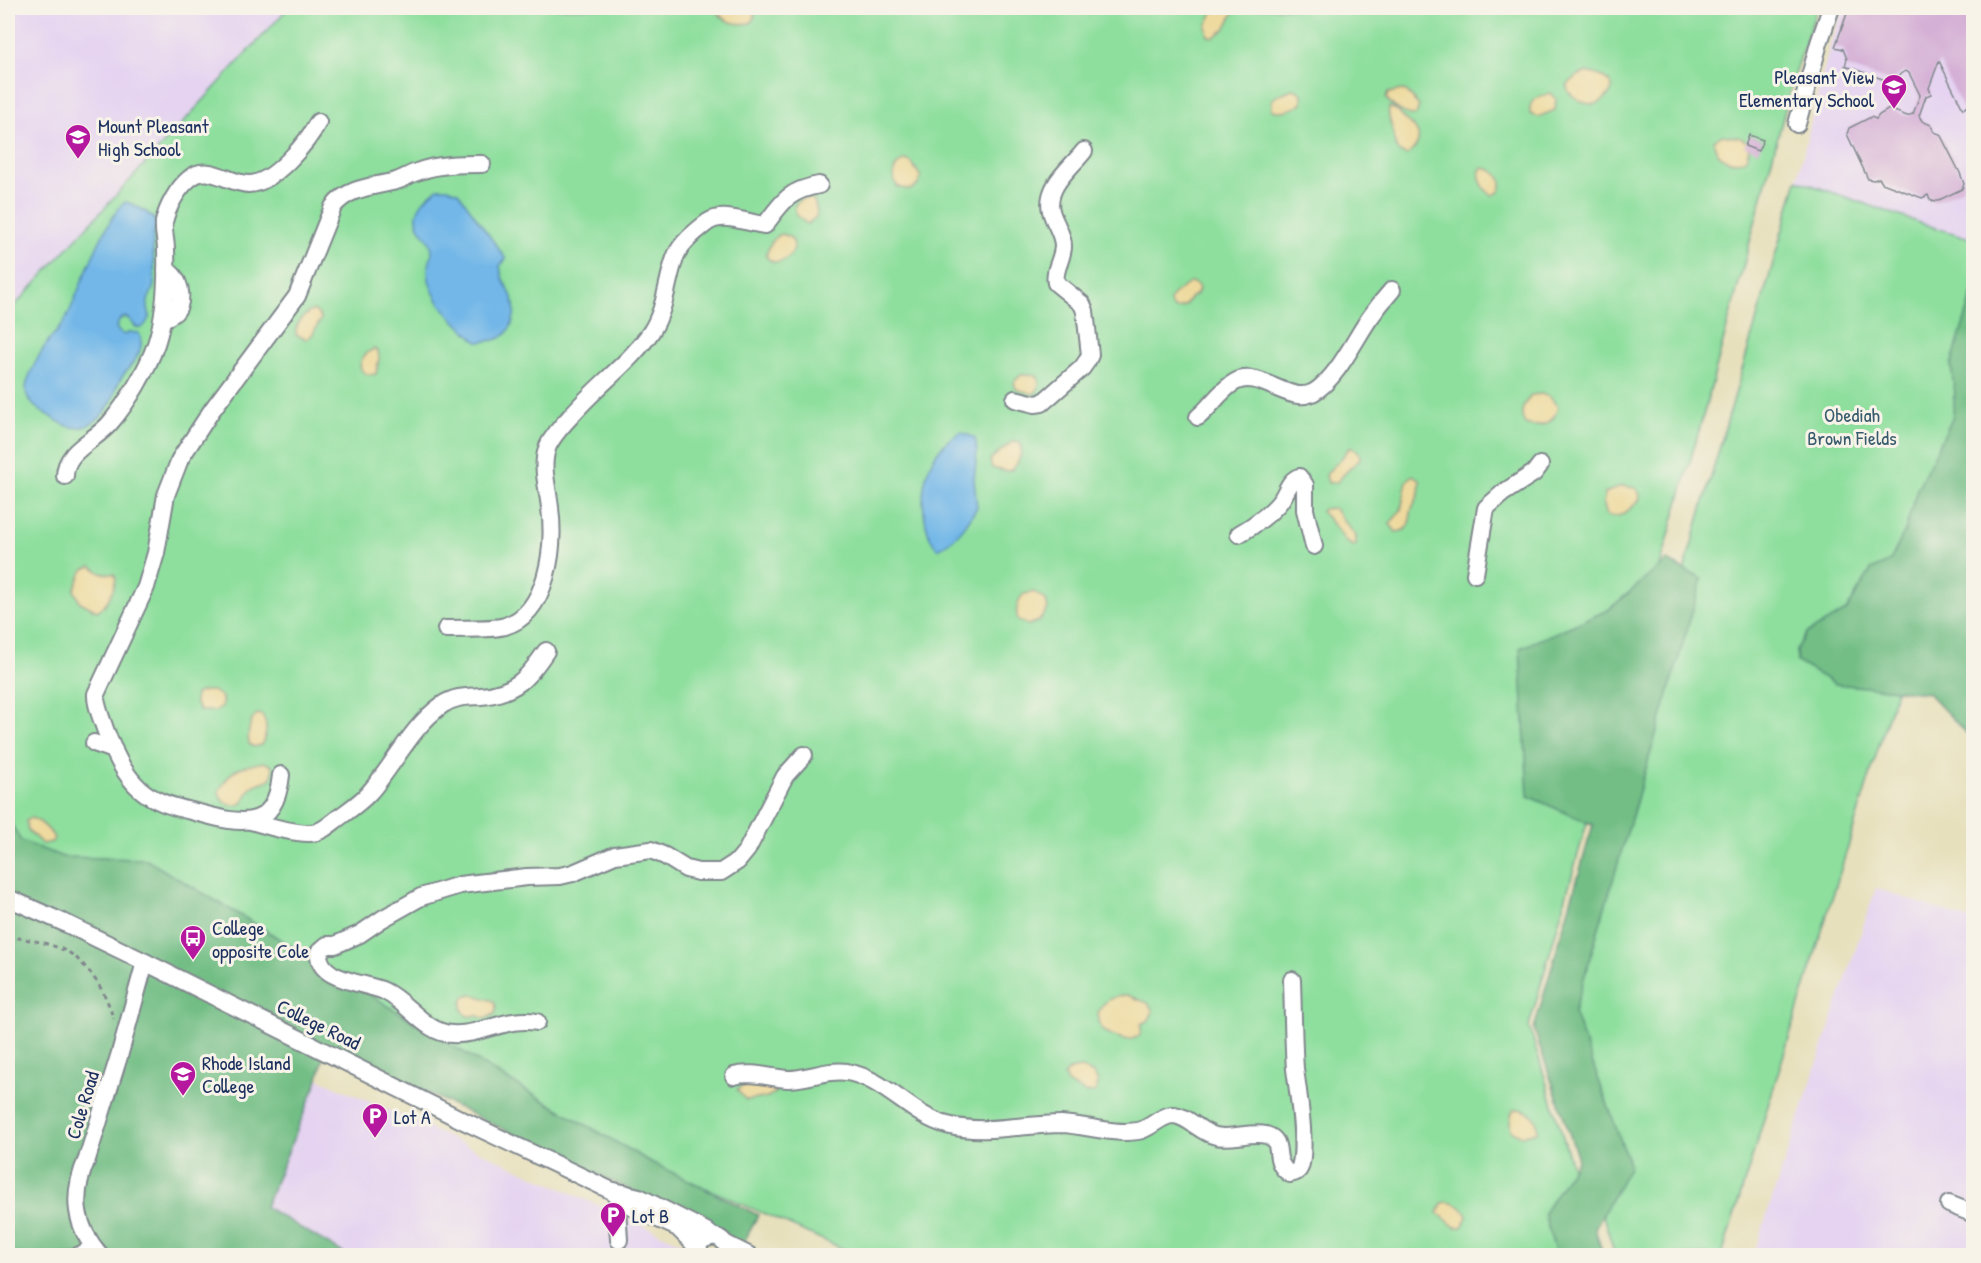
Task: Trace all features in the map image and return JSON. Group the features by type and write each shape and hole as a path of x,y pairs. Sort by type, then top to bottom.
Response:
{"street":[{"path":"1797,124 1831,8"},
{"path":"64,476 67,462 110,423 141,376 156,344 163,319 166,270 165,221 170,205 189,179 201,172 246,184 264,180 300,150 318,122"},
{"path":"1015,399 1042,403 1082,368 1090,355 1085,311 1082,304 1056,283 1055,277 1063,245 1051,209 1055,185 1084,151"},
{"path":"482,164 456,164 419,171 398,180 350,191 333,207 297,297 212,410 186,449 172,478 166,495 148,581 100,684 96,698 114,750 137,787 156,801 228,821 251,821 309,833 325,828 362,801 410,738 440,706 452,699 483,696 512,688 523,682 546,651"},
{"path":"446,629 502,627 525,616 536,600 550,554 550,510 544,463 549,444 575,411 633,354 652,330 662,310 678,251 710,221 722,216 765,225 794,191 819,185"},
{"path":"1198,417 1234,382 1244,379 1257,381 1293,394 1304,396 1312,393 1332,375 1373,313 1392,290"},
{"path":"1475,574 1486,508 1503,493 1533,473 1540,465"},
{"path":"1239,534 1249,529 1279,504 1292,481 1299,477 1305,484 1305,510 1314,546"},
{"path":"94,743 114,750"},
{"path":"537,1022 508,1021 489,1029 462,1034 439,1032 392,995 373,987 348,981 327,970 320,963 319,952 327,945 335,945 360,934 421,897 460,885 527,877 560,876 573,873 615,855 651,850 686,869 698,872 721,872 738,861 747,850 785,776 804,755"},
{"path":"251,821 267,812 274,802 280,775"},
{"name":"College Road","path":"8,898 67,924 464,1121 618,1194 641,1212 678,1228 700,1252"},
{"name":"Cole Road","path":"98,1252 83,1232 77,1198 80,1174 87,1159 120,1053 145,962"},
{"path":"734,1076 746,1073 789,1079 835,1072 852,1073 880,1085 932,1120 960,1128 1061,1124 1138,1131 1170,1115 1177,1116 1216,1136 1266,1135 1275,1140 1281,1168 1290,1174 1300,1169 1302,1154 1295,1066 1292,980"},
{"path":"618,1194 619,1240"},
{"name":"College Road","path":"618,1194 639,1197 706,1231 722,1245"},
{"path":"1949,1204 1974,1214"},
{"name":"College Road","path":"700,1252 703,1240 750,1256"},
{"path":"78,1256 98,1252"}],"path":[{"path":"8,937 18,937 48,945 74,956 102,988 110,1004 114,1023"}],"shaded area":[{"name":"Mount Pleasant High School","path":"8,8 288,8 8,313"},
{"name":"Pleasant View Elementary School","path":"1844,8 1973,8 1973,239 1797,180 1831,41"},
{"path":"1876,888 1973,921 1973,1255 1753,1256"},
{"name":"Rhode Island College","path":"8,938 708,1255 8,1255"}],"green space":[{"path":"288,8 1817,8 1793,80 1707,402 1529,1026 1599,1255 857,1255 8,878 8,313"},
{"name":"Obediah Brown Fields","path":"1797,180 1973,239 1973,441 1722,1255 1615,1255 1549,1038"},
{"path":"1973,293 1974,740 1928,693 1835,684 1797,662 1796,650 1807,633 1846,611 1871,570 1890,561 1905,531 1917,489 1952,419 1955,394 1951,365"},
{"path":"1667,561 1702,579 1574,1012 1630,1166 1595,1228 1603,1255 1556,1255 1544,1213 1578,1159 1534,1029 1593,825 1528,796 1520,648 1608,610"},
{"path":"8,817 21,841 63,857 145,859 257,925 510,1081 647,1160 758,1215 743,1244 386,1073 326,1048 317,1082 265,1207 347,1255 8,1255"}],"sand":[{"path":"713,8 756,8 751,23 739,24 725,19"},
{"path":"1215,8 1236,8 1225,29 1214,37 1208,36 1206,26"},
{"path":"1587,72 1605,78 1612,85 1609,94 1595,104 1577,98 1567,88 1571,81"},
{"path":"1292,89 1302,94 1302,103 1288,110 1272,110 1272,100"},
{"path":"1402,90 1407,92 1419,106 1416,115 1400,110 1386,99 1388,93"},
{"path":"1550,93 1556,99 1555,110 1538,117 1530,114 1532,102"},
{"path":"1389,107 1398,112 1418,134 1418,142 1408,155 1400,152 1396,147"},
{"path":"1722,135 1741,138 1750,144 1746,159 1735,162 1720,156 1714,141"},
{"path":"905,160 911,162 921,177 918,185 910,190 898,187 894,179 895,168"},
{"path":"1482,168 1491,170 1498,176 1501,183 1499,192 1492,195 1484,188 1480,177"},
{"path":"801,199 814,200 817,211 816,217 807,224 796,215 795,205"},
{"path":"782,234 794,243 793,249 785,260 772,261 766,256 768,249 773,240"},
{"path":"1191,282 1199,289 1197,294 1191,297 1185,306 1176,309 1171,306 1170,301 1174,294"},
{"path":"314,310 321,319 312,335 306,339 296,335 300,320"},
{"path":"374,349 378,351 379,359 376,374 365,373 360,366 361,361"},
{"path":"1021,375 1038,377 1039,382 1035,393 1016,389 1014,382"},
{"path":"1541,394 1550,397 1558,407 1556,413 1546,424 1536,426 1525,424 1522,416 1524,405 1531,395"},
{"path":"1013,441 1020,442 1021,446 1019,460 1014,468 1007,471 992,468 990,461 992,458"},
{"path":"1351,447 1359,452 1360,459 1337,482 1328,483 1326,475 1329,470"},
{"path":"1413,475 1420,480 1419,494 1412,508 1409,525 1405,530 1396,532 1390,524 1401,510 1407,481"},
{"path":"1621,486 1636,488 1640,495 1639,501 1621,515 1607,516 1603,502 1605,493"},
{"path":"1334,508 1356,536 1356,545 1353,546 1345,541 1321,511"},
{"path":"91,566 101,573 114,574 116,578 110,597 97,611 80,602 74,590 83,570"},
{"path":"1034,592 1046,600 1048,609 1039,621 1028,625 1018,620 1017,606 1024,594"},
{"path":"213,691 222,697 222,707 216,711 200,711 195,703 195,694"},
{"path":"257,714 262,715 266,730 261,745 254,747 249,744 249,732 250,724"},
{"path":"264,762 272,766 272,776 251,788 241,804 229,804 221,799 219,791 233,772 242,767"},
{"path":"30,818 37,820 47,828 54,838 52,842 42,844 28,830 26,821"},
{"path":"471,994 494,1001 495,1014 485,1019 478,1016 467,1016 463,1012 462,1004 465,996"},
{"path":"1127,995 1148,1003 1153,1011 1149,1020 1141,1024 1139,1036 1133,1039 1120,1038 1107,1033 1098,1020 1098,1013 1102,1006 1116,997"},
{"path":"1082,1068 1092,1073 1098,1081 1094,1092 1086,1093 1067,1083 1064,1076 1067,1072"},
{"path":"750,1081 774,1085 775,1093 765,1098 746,1100 737,1090"},
{"path":"1519,1109 1527,1112 1536,1120 1537,1132 1521,1136 1511,1130 1513,1110"},
{"path":"1448,1202 1460,1206 1466,1214 1467,1217 1462,1227 1455,1227 1438,1213 1442,1203"}],"water":[{"path":"438,188 448,188 458,192 506,259 500,266 503,280 514,303 514,315 511,327 498,339 478,342 446,312 430,283 428,272 432,249 429,240 419,226 417,214 421,204"},
{"path":"126,202 143,210 158,223 153,236 155,277 148,301 150,316 141,328 136,327 125,317 120,319 116,328 120,333 125,335 129,332 139,333 141,341 137,356 119,382 105,412 85,426 77,428 68,426 33,405 28,397 27,384 42,350 67,316 112,218"},
{"path":"961,432 975,438 977,452 974,480 977,507 956,537 938,549 931,540 926,524 923,497 925,484 933,460 940,449"}],"building":[{"path":"1849,8 1974,8 1974,106 1970,105 1963,109 1939,61 1929,88 1931,94 1926,96 1919,116 1922,121 1931,125 1934,132 1940,134 1960,173 1964,184 1962,189 1935,202 1930,200 1928,195 1922,198 1882,183 1879,178 1868,179 1847,134 1849,128 1871,117 1876,119 1889,109 1907,116 1913,114 1920,95 1909,73 1905,71 1896,77 1894,83 1845,66 1847,59 1843,49 1835,47"},
{"path":"1749,135 1763,140 1758,151 1745,146"}],"place":[{"name":"Pleasant View Elementary School","path":"1894,110"},
{"name":"Mount Pleasant High School","path":"78,160"},
{"name":"College opposite Cole","path":"193,961"},
{"name":"Rhode Island College","path":"183,1097"},
{"name":"Lot A","path":"375,1139"},
{"name":"Lot B","path":"613,1238"}]}
